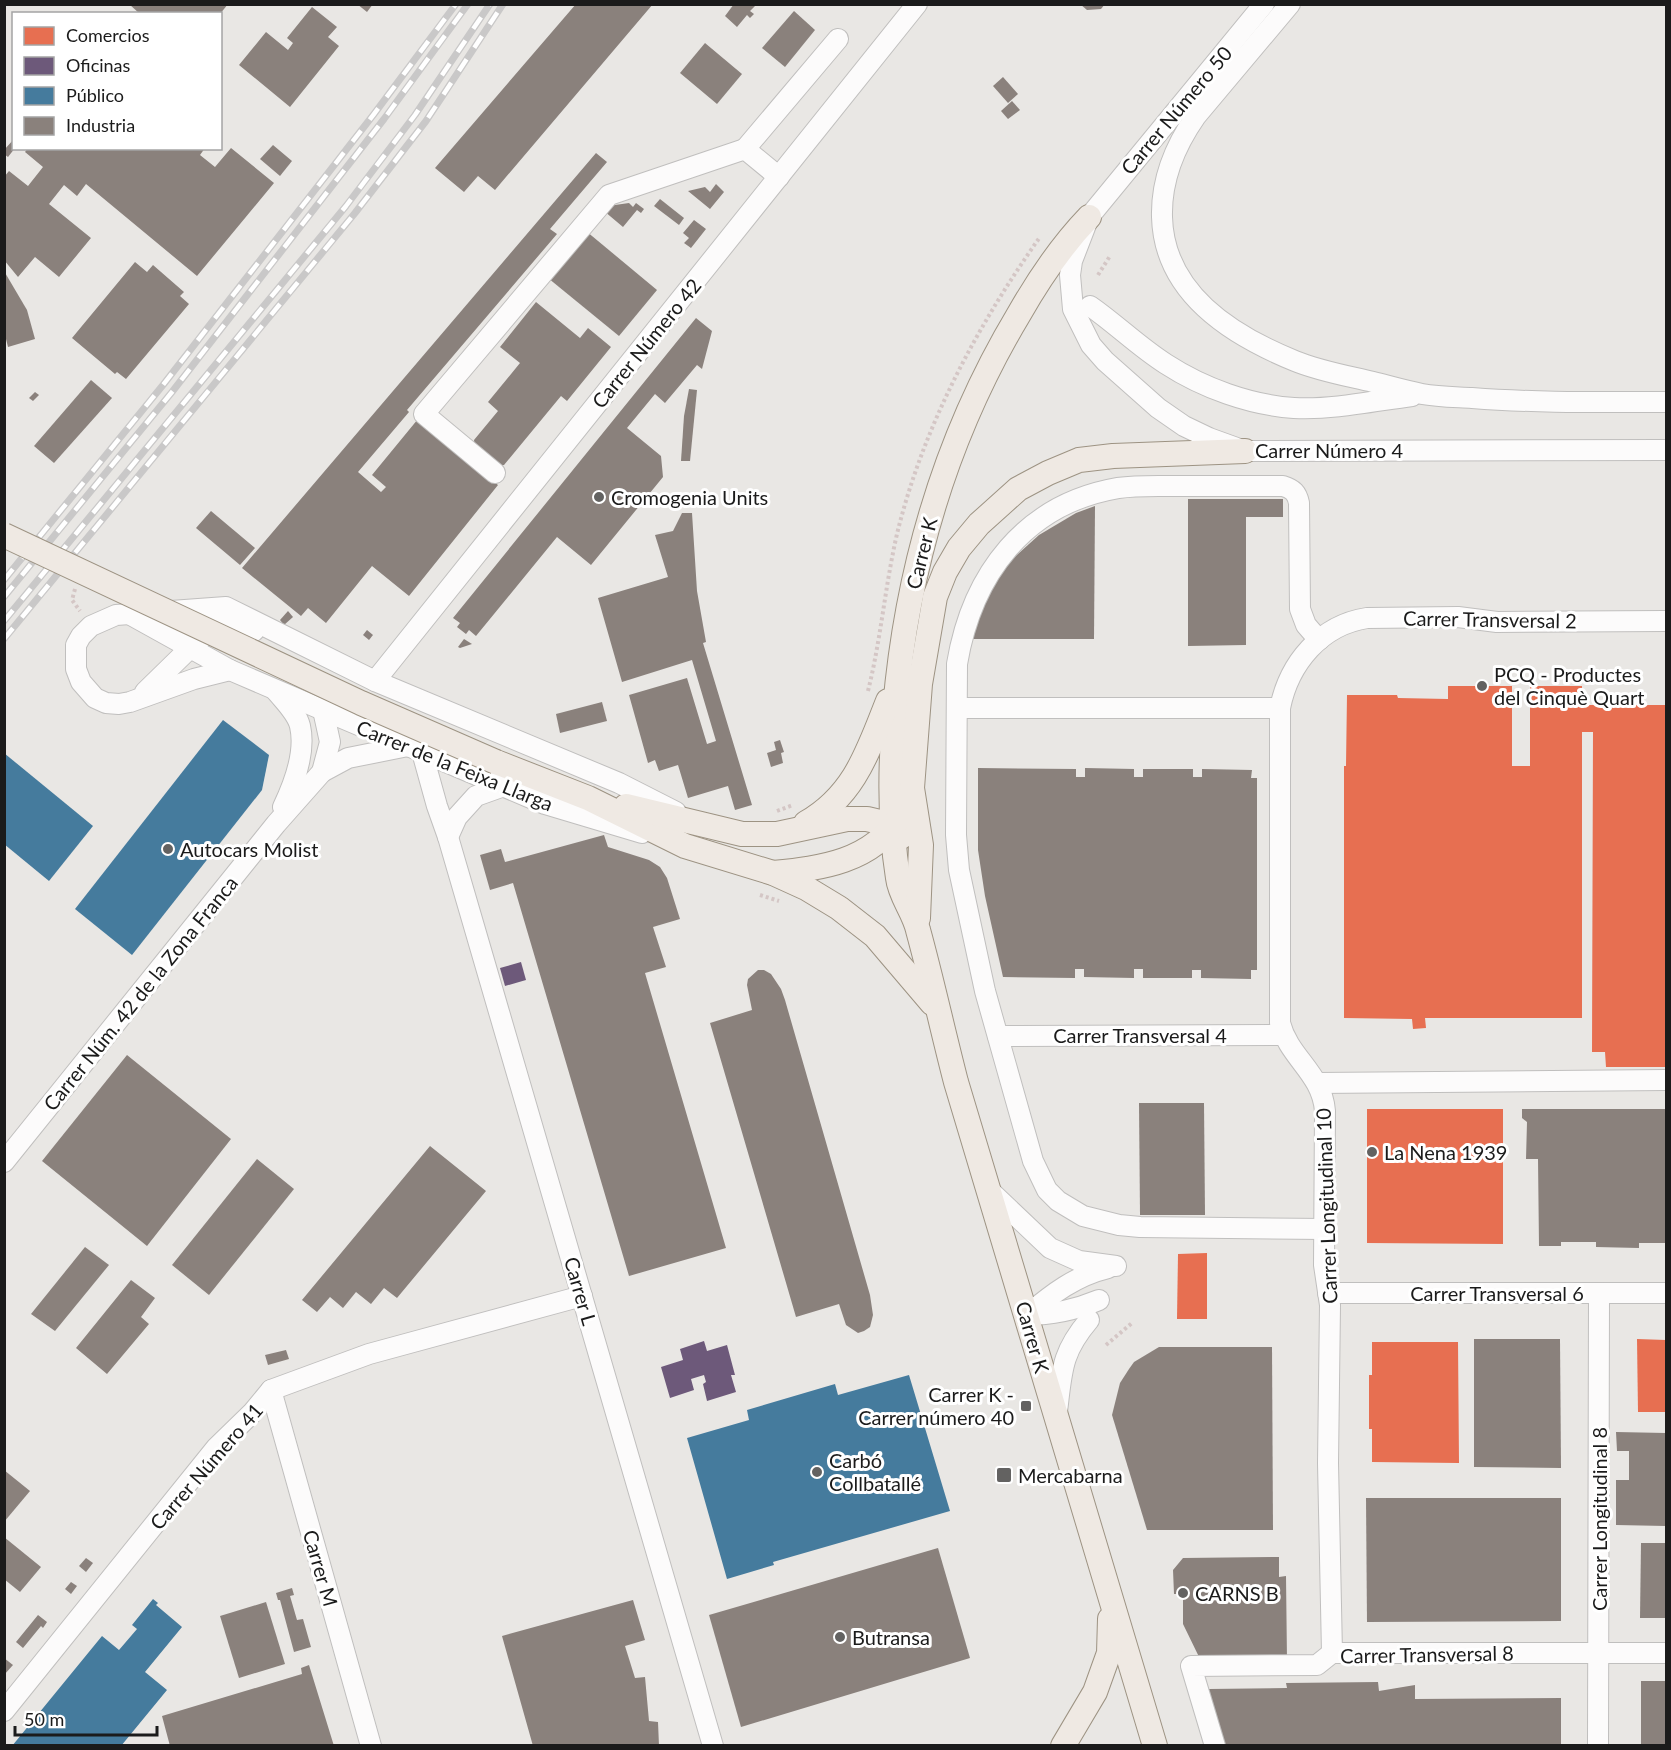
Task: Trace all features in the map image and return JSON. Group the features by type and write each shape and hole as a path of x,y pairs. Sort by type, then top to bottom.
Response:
{"main road":[{"name":"Carrer K","path":"1089,217 1067,239 991,361 958,436 930,513 909,605 898,677 890,790 898,881 918,927 936,1009 956,1082 1155,1746"},
{"name":"Carrer K","path":"918,927 921,845 912,788 920,684 935,597 945,572 959,548 979,524 1018,489 1079,460 1113,456 1245,451"},
{"name":"Carrer de la Feixa Llarga","path":"4,535 361,703 496,762 588,798 685,846 773,873 806,888 839,908 876,936 936,1009"},
{"name":"Carrer de la Feixa Llarga","path":"588,798 742,834 778,823 821,815 842,795 864,761 898,677"},
{"name":"Carrer de la Feixa Llarga","path":"773,873 835,864 854,857 893,828 912,788"},
{"name":"Carrer de la Feixa Llarga","path":"778,823 867,819 893,828"},
{"path":"893,828 903,840 919,880"},
{"path":"1063,1746 1095,1692 1109,1653 1110,1599"}],"street":[{"name":"Carrer Número 42","path":"375,681 917,4"},
{"name":"Carrer Número 50","path":"1089,217 1264,4"},
{"name":"Carrer Número 50","path":"1290,4 1196,116 1183,135 1170,164 1162,204 1165,247 1185,287 1212,315 1247,337 1296,361 1423,394"},
{"path":"495,473 424,414 609,195 745,149 838,39"},
{"path":"745,149 779,177"},
{"name":"Carrer Número 4","path":"1089,217 1072,261 1070,297 1073,309 1091,345 1105,361 1158,408 1184,426 1209,438 1245,451 1666,450"},
{"path":"1090,306 1164,363 1188,377 1214,389 1267,404 1294,408 1326,408 1423,394 1518,402 1666,402"},
{"path":"1319,640 1306,625 1300,609 1299,503 1293,491 1283,486 1120,488 1097,493 1069,504 1040,520 1019,536 998,558 981,586 961,636 957,664 956,835 959,870 972,938 1033,1161 1047,1190 1069,1209 1099,1221 1140,1227 1325,1229"},
{"name":"Carrer de la Feixa Llarga","path":"230,670 194,679 130,702 106,703 95,698 81,682 75,658 76,645 91,626 102,619 129,614 226,607 375,681 619,783 696,822"},
{"name":"Carrer de la Feixa Llarga","path":"129,614 230,670 545,804 685,846"},
{"name":"Carrer Transversal 2","path":"1319,640 1342,624 1367,618 1458,617 1497,622 1666,621"},
{"name":"Carrer de la Feixa Llarga","path":"130,702 146,692 220,622 263,635 348,676 375,681"},
{"name":"Carrer Longitudinal 10","path":"1319,640 1309,648 1294,669 1283,693 1280,708 1280,1010 1283,1035 1317,1083 1325,1111 1324,1265 1329,1299 1328,1463 1332,1653"},
{"name":"Carrer Núm. 42 de la Zona Franca","path":"273,688 289,707 299,724 301,747 293,786 276,824"},
{"path":"957,708 1280,708"},
{"name":"Carrer Núm. 42 de la Zona Franca","path":"322,772 330,742 323,710"},
{"name":"Carrer Núm. 42 de la Zona Franca","path":"4,1162 276,824 322,772 348,758 416,749"},
{"name":"Carrer L","path":"416,749 448,837 713,1746"},
{"path":"448,837 457,817 476,796 504,786"},
{"name":"Carrer Transversal 4","path":"998,1036 1283,1035"},
{"path":"1317,1083 1666,1080"},
{"path":"990,1191 1050,1248 1079,1261 1116,1266 1078,1278 1027,1315"},
{"name":"Carrer Longitudinal 8","path":"1598,1746 1599,1293"},
{"name":"Carrer Transversal 6","path":"1329,1299 1666,1293"},
{"name":"Carrer Número 41","path":"4,1711 216,1448 252,1413 271,1390 369,1354 582,1296"},
{"path":"1027,1315 1047,1315 1067,1311 1099,1300"},
{"path":"1056,1414 1064,1360 1069,1346 1089,1320"},
{"name":"Carrer M","path":"271,1390 371,1746"},
{"name":"Carrer Transversal 8","path":"1215,1746 1191,1666 1317,1665 1332,1653 1666,1653"}],"path":[{"path":"1098,275 1110,256"},
{"path":"867,694 874,668"},
{"path":"778,823 803,800"},
{"path":"760,895 783,902"},
{"path":"1106,1345 1132,1323"}],"building: Comercios":[{"path":"1448,686 1512,686 1512,766 1530,766 1530,686 1582,686 1582,705 1666,705 1666,1067 1606,1067 1605,1052 1592,1052 1593,732 1582,732 1582,1018 1425,1018 1426,1028 1413,1029 1412,1019 1344,1018 1344,766 1346,766 1347,695 1397,695 1398,698 1448,699"},
{"path":"1367,1109 1503,1109 1503,1244 1367,1243"},
{"path":"1207,1253 1207,1319 1177,1319 1178,1254"},
{"path":"1637,1339 1666,1340 1666,1412 1638,1412"},
{"path":"1372,1342 1458,1342 1459,1463 1372,1462 1372,1429 1369,1429 1369,1375 1372,1375"}],"building: Oficinas":[{"path":"521,962 526,980 505,986 500,968"},
{"path":"704,1341 707,1351 727,1345 735,1375 731,1375 736,1392 707,1401 703,1384 706,1382 704,1375 691,1379 694,1390 670,1398 661,1367 683,1360 680,1349"}],"building: Público":[{"name":"Autocars Molist","path":"223,720 269,755 262,790 132,955 75,909"},
{"path":"4,753 93,826 49,881 4,844"},
{"name":"Carbó Collbatallé","path":"909,1375 950,1511 773,1562 774,1565 727,1579 687,1438 749,1420 747,1410 835,1384 838,1395"},
{"path":"153,1599 158,1603 156,1605 182,1627 145,1672 167,1690 121,1746 12,1746 102,1636 119,1650 137,1629 132,1625"}],"building: Industria":[{"path":"129,4 228,4 222,12 138,12"},
{"path":"357,4 373,4 367,12"},
{"path":"576,4 653,4 495,190 478,176 464,192 435,168"},
{"path":"734,4 755,6 750,11 754,14 750,18 747,15 737,27 725,16"},
{"path":"1080,4 1105,4 1101,9 1087,10"},
{"path":"312,7 337,27 328,37 339,46 290,107 239,65 266,32 288,50 293,43 287,38"},
{"path":"794,11 815,30 785,67 762,48"},
{"path":"705,43 742,74 717,104 680,73"},
{"path":"1003,77 1018,94 1008,103 993,86"},
{"path":"1012,101 1020,110 1008,119 1001,111"},
{"path":"12,141 13,150 8,157 4,154 4,150"},
{"path":"273,145 292,161 280,176 260,159"},
{"path":"231,148 274,183 197,276 86,184 77,196 64,185 49,204 91,238 59,277 35,257 18,277 4,260 4,177 9,171 28,186 43,167 25,152 26,150 204,150 200,155 215,167"},
{"path":"596,153 607,162 550,229 557,234 407,410 409,412 358,472 381,492 386,487 372,475 418,419 498,485 409,596 372,566 326,623 308,608 301,616 242,568"},
{"path":"716,184 724,192 710,209 688,191 705,187 710,192"},
{"path":"660,199 684,218 679,225 654,206"},
{"path":"629,203 633,207 636,203 644,209 641,213 637,210 623,227 604,211 608,206"},
{"path":"694,220 706,229 691,248 684,243 689,238 683,233"},
{"path":"586,231 657,290 619,336 548,278"},
{"path":"135,262 147,272 153,265 184,292 180,296 189,304 126,379 117,372 115,374 72,338"},
{"path":"4,271 27,310 35,339 8,347 4,331"},
{"path":"536,302 580,338 588,328 611,347 567,401 561,396 504,465 498,466 475,448 474,440 498,411 488,402 520,363 500,347"},
{"name":"Cromogenia Units","path":"696,318 712,331 702,369 697,365 665,403 655,394 627,428 661,456 663,477 591,565 557,537 476,636 469,630 466,634 457,627 460,623 453,618"},
{"path":"91,380 112,398 54,463 34,446"},
{"path":"689,389 697,390 690,461 681,461 684,416"},
{"path":"35,392 39,395 33,401 29,398"},
{"path":"1188,499 1283,499 1283,517 1246,517 1246,645 1188,646"},
{"path":"1095,506 1094,639 973,639 979,615 998,577 1009,562 1039,535 1076,513"},
{"path":"211,511 255,548 240,565 196,528"},
{"path":"682,513 692,513 697,591 706,642 703,643 752,805 735,810 728,786 688,798 678,765 659,771 655,760 648,763 629,695 687,678 707,744 716,741 692,660 622,682 598,598 668,577 655,535 673,531"},
{"path":"288,611 293,617 284,625 280,620"},
{"path":"367,630 373,635 369,640 363,635"},
{"path":"464,639 472,644 458,647"},
{"path":"602,702 607,721 560,733 556,714"},
{"path":"780,740 784,752 781,753 783,763 771,767 767,753 776,750 774,742"},
{"path":"978,768 1076,769 1076,777 1085,777 1085,768 1134,769 1134,777 1143,777 1143,769 1193,769 1193,777 1202,777 1202,769 1252,770 1251,778 1257,778 1257,970 1251,970 1251,979 1201,978 1201,970 1192,970 1192,978 1143,978 1143,969 1134,969 1134,978 1084,977 1084,969 1075,969 1075,978 1003,977 985,896 978,850"},
{"path":"604,835 608,847 649,860 660,867 667,878 680,919 653,927 666,967 645,973 726,1248 629,1276 513,883 490,890 480,855 501,849 505,862"},
{"path":"758,970 771,974 785,1000 870,1295 873,1315 870,1327 858,1333 846,1325 839,1304 796,1317 710,1023 752,1010 747,985 748,979"},
{"path":"127,1055 231,1139 147,1246 42,1161"},
{"path":"1139,1103 1204,1103 1205,1215 1140,1215"},
{"path":"1522,1109 1666,1109 1666,1243 1639,1243 1639,1248 1596,1247 1596,1242 1561,1242 1561,1246 1539,1246 1538,1159 1526,1159 1527,1122 1522,1118"},
{"path":"430,1146 486,1191 397,1298 384,1288 371,1304 356,1292 343,1308 330,1297 317,1312 302,1300"},
{"path":"257,1159 294,1189 209,1295 172,1265"},
{"path":"85,1247 109,1265 55,1331 31,1314"},
{"path":"131,1280 155,1298 141,1317 149,1324 107,1374 76,1348"},
{"path":"1474,1339 1560,1339 1561,1468 1474,1467"},
{"path":"1159,1347 1272,1347 1273,1530 1147,1530 1112,1415 1120,1383 1129,1369 1134,1362"},
{"path":"286,1350 289,1359 268,1365 265,1355"},
{"path":"1616,1432 1666,1433 1666,1526 1616,1525 1616,1480 1629,1480 1629,1451 1617,1451"},
{"path":"4,1470 30,1491 4,1522"},
{"path":"1366,1498 1561,1498 1561,1621 1367,1622"},
{"path":"4,1537 41,1567 20,1592 4,1579"},
{"path":"1641,1543 1666,1543 1666,1618 1640,1618"},
{"name":"Butransa","path":"938,1548 970,1658 741,1727 709,1615"},
{"path":"1279,1557 1279,1577 1286,1576 1287,1661 1201,1661 1183,1624 1183,1594 1174,1594 1173,1570 1183,1558"},
{"path":"86,1558 93,1563 86,1572 79,1566"},
{"path":"71,1582 77,1586 71,1594 65,1589"},
{"path":"292,1588 294,1595 290,1596 297,1620 303,1619 311,1647 294,1652 276,1593"},
{"path":"633,1600 645,1640 625,1646 635,1678 645,1677 649,1721 658,1722 659,1746 533,1746 502,1636"},
{"path":"266,1602 285,1664 239,1678 220,1616"},
{"path":"38,1615 47,1622 23,1648 16,1642"},
{"path":"4,1658 13,1665 4,1675"},
{"path":"309,1665 334,1746 170,1746 162,1716 302,1674 301,1668"},
{"path":"1641,1681 1666,1681 1666,1746 1641,1746"},
{"path":"1378,1682 1379,1691 1415,1685 1415,1699 1561,1698 1561,1746 1220,1746 1209,1711 1209,1689 1287,1688 1286,1683"}],"railway":[{"path":"4,580 163,385 374,114 456,4"},
{"path":"4,597 172,392 384,119 468,4"},
{"path":"4,621 346,206 415,115 490,4"},
{"path":"4,639 355,213 426,121 503,4"}],"place":[{"name":"Cromogenia Units","path":"599,497"},
{"name":"PCQ - Productes del Cinquè Quart","path":"1482,686"},
{"name":"Autocars Molist","path":"168,849"},
{"name":"La Nena 1939","path":"1372,1152"},
{"name":"Carrer K - Carrer número 40","path":"1026,1406"},
{"name":"Carbó Collbatallé","path":"817,1472"},
{"name":"Mercabarna","path":"1004,1475"},
{"name":"CARNS B","path":"1183,1593"},
{"name":"Butransa","path":"840,1637"}]}
